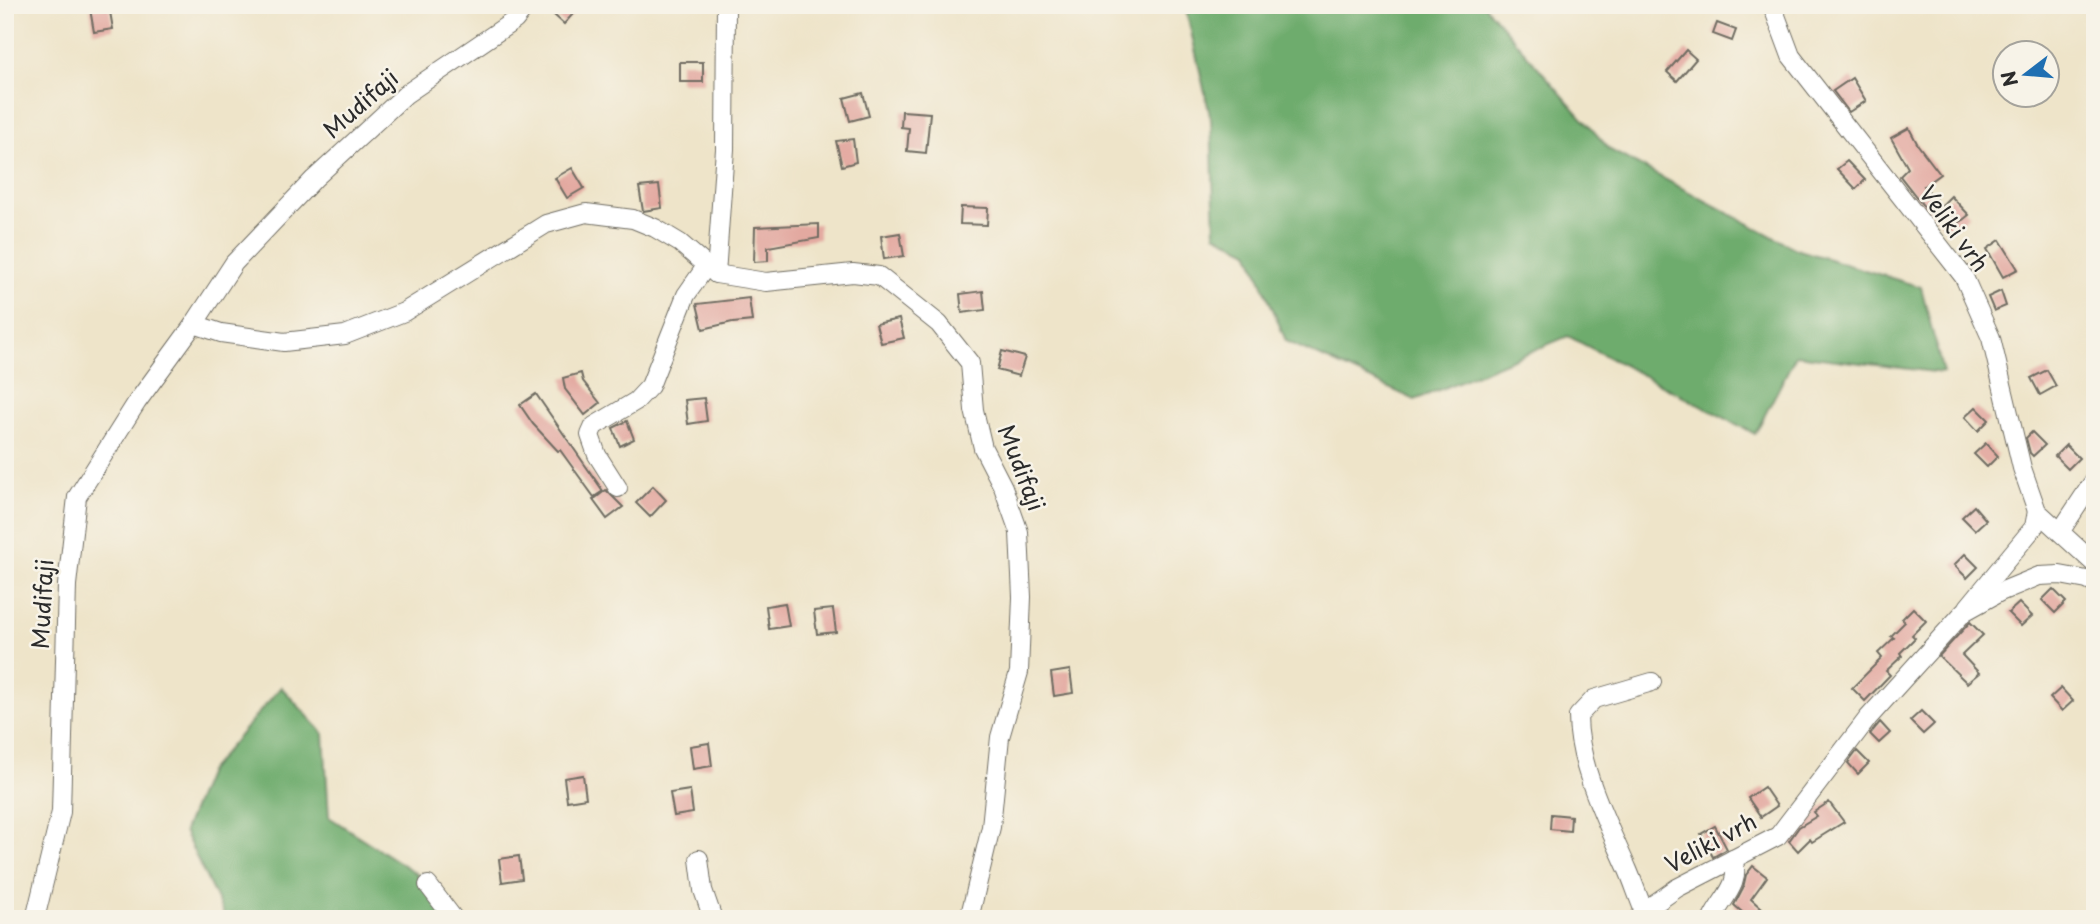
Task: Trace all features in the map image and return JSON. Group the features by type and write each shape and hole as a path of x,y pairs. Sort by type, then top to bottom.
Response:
{"street":[{"name":"Mudifaji","path":"34,919 61,812 67,585 77,497 137,402 194,324 234,263 314,179 406,94 515,20 527,5"},
{"path":"618,488 597,455 590,435 594,426 636,401 650,386 686,295 712,270 725,149 726,5"},
{"name":"Veliki vrh","path":"1641,915 1677,888 1778,836 1868,718 1964,612 2034,527 2037,512 2022,468 1991,338 1964,276 1791,56 1772,5"},
{"path":"194,324 221,333 284,342 345,335 404,312 546,224 586,212 634,219 655,228 680,243 712,270"},
{"name":"Mudifaji","path":"712,270 766,282 853,273 879,275 939,324 970,363 974,410 983,449 1003,487 1019,533 1022,597 1019,672 1000,737 991,827 970,919"},
{"path":"2060,532 2095,479"},
{"path":"2037,512 2095,564"},
{"name":"Veliki vrh","path":"1964,612 2000,592 2039,576 2060,575 2095,584"},
{"path":"1641,915 1578,740 1578,716 1594,699 1652,682"},
{"path":"699,859 703,890 713,919"},
{"path":"1712,919 1719,903 1734,886 1733,859"},
{"path":"428,885 454,919"}],"green space":[{"path":"1185,5 1484,5 1610,150 1796,249 1921,287 1943,373 1796,355 1755,434 1568,336 1415,400 1286,341 1249,251 1215,234 1211,120"},
{"path":"281,687 324,734 329,817 417,874 448,919 226,919 184,831 208,772"}],"building":[{"path":"543,5 581,5 564,24"},
{"path":"109,6 113,29 94,32 90,9"},
{"path":"1717,23 1736,30 1732,41 1713,34"},
{"path":"1686,50 1696,59 1677,81 1667,72"},
{"path":"680,62 703,62 703,82 680,82"},
{"path":"1852,78 1866,101 1849,112 1833,91"},
{"path":"863,93 869,116 850,121 844,98"},
{"path":"902,111 930,113 926,153 907,151 909,128 901,127"},
{"path":"1909,128 1940,174 1924,186 1941,206 1951,196 1969,215 1949,231 1925,208 1900,176 1908,168 1891,138"},
{"path":"853,139 856,162 842,166 836,141"},
{"path":"1847,161 1865,180 1856,189 1837,169"},
{"path":"572,168 584,188 567,198 555,178"},
{"path":"659,185 662,208 643,211 639,187"},
{"path":"961,207 988,208 987,225 960,224"},
{"path":"819,224 819,238 768,247 768,261 754,262 755,227"},
{"path":"900,233 904,256 884,259 881,236"},
{"path":"2000,240 2018,269 2003,277 1987,249"},
{"path":"983,291 985,310 962,313 960,294"},
{"path":"2001,291 2006,306 1994,311 1988,297"},
{"path":"749,298 752,321 732,322 703,329 697,304"},
{"path":"899,319 904,338 881,343 876,324"},
{"path":"1002,351 1025,357 1019,376 997,370"},
{"path":"2047,370 2056,386 2040,395 2031,378"},
{"path":"581,373 583,381 600,403 585,415 565,389 563,378"},
{"path":"536,394 603,491 594,497 560,450 558,451 533,424 520,405"},
{"path":"704,398 707,421 688,424 685,400"},
{"path":"1976,407 1989,420 1978,431 1965,417"},
{"path":"627,421 634,439 620,446 613,428"},
{"path":"2032,432 2045,445 2033,456 2026,438"},
{"path":"1986,443 1998,456 1987,467 1974,454"},
{"path":"2066,445 2079,458 2068,469 2055,456"},
{"path":"653,486 666,500 650,517 636,503"},
{"path":"606,490 623,507 607,519 593,500"},
{"path":"1974,506 1986,520 1975,530 1962,517"},
{"path":"1965,554 1978,567 1967,578 1954,565"},
{"path":"2053,589 2066,602 2055,613 2042,600"},
{"path":"785,603 789,626 769,629 766,606"},
{"path":"2019,603 2032,616 2021,626 2008,613"},
{"path":"1913,608 1926,621 1912,635 1915,638 1900,653 1902,656 1886,671 1890,675 1865,701 1852,688 1882,658 1878,653 1894,638 1891,636 1905,622 1902,619"},
{"path":"833,609 836,632 817,634 814,611"},
{"path":"1970,622 1983,635 1962,655 1979,673 1967,683 1939,656"},
{"path":"1070,670 1073,693 1054,696 1051,673"},
{"path":"2061,688 2073,701 2062,711 2050,698"},
{"path":"1921,711 1934,724 1923,734 1910,721"},
{"path":"1880,722 1890,733 1879,743 1870,734"},
{"path":"709,743 712,766 693,769 690,746"},
{"path":"1857,751 1869,763 1858,774 1848,763"},
{"path":"583,775 586,798 567,801 564,778"},
{"path":"1764,787 1777,806 1761,817 1748,798"},
{"path":"690,790 693,813 674,816 670,793"},
{"path":"1829,802 1844,822 1812,842 1810,839 1798,851 1789,841 1799,827 1817,816 1814,812"},
{"path":"1551,814 1571,816 1570,831 1550,829"},
{"path":"1715,826 1727,849 1713,857 1701,834"},
{"path":"519,856 522,879 502,882 499,859"},
{"path":"1753,866 1767,877 1751,899 1773,919 1750,919 1734,905 1746,875"}]}
